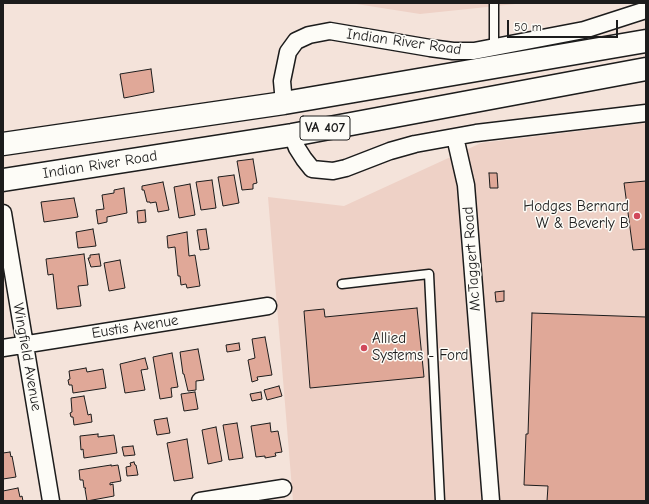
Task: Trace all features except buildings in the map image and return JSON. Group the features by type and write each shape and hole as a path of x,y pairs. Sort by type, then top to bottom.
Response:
{"main road":[{"name":"Indian River Road","path":"3,144 284,103 646,41"},
{"name":"Indian River Road","path":"3,180 292,135 646,69"}],"street":[{"name":"Indian River Road","path":"284,103 282,81 288,52 296,41 309,35 330,31 453,51 474,51 584,30 646,10"},
{"path":"292,135 297,148 312,168 333,172 390,150 415,144 476,133 646,113"},
{"name":"McTaggert Road","path":"455,137 466,185 491,501"},
{"name":"Wingfield Avenue","path":"3,213 51,501"},
{"name":"Eustis Avenue","path":"3,348 268,306"},
{"path":"200,501 283,488"}],"lane":[{"path":"494,3 494,48"},
{"path":"342,284 430,274 440,501"}],"shaded area":[{"path":"350,3 525,3 420,14"},
{"path":"646,123 646,501 293,501 268,197 344,206 481,143"}],"place":[{"name":"Hodges Bernard W & Beverly B","path":"637,216"},
{"name":"Allied Systems - Ford","path":"364,348"}]}
